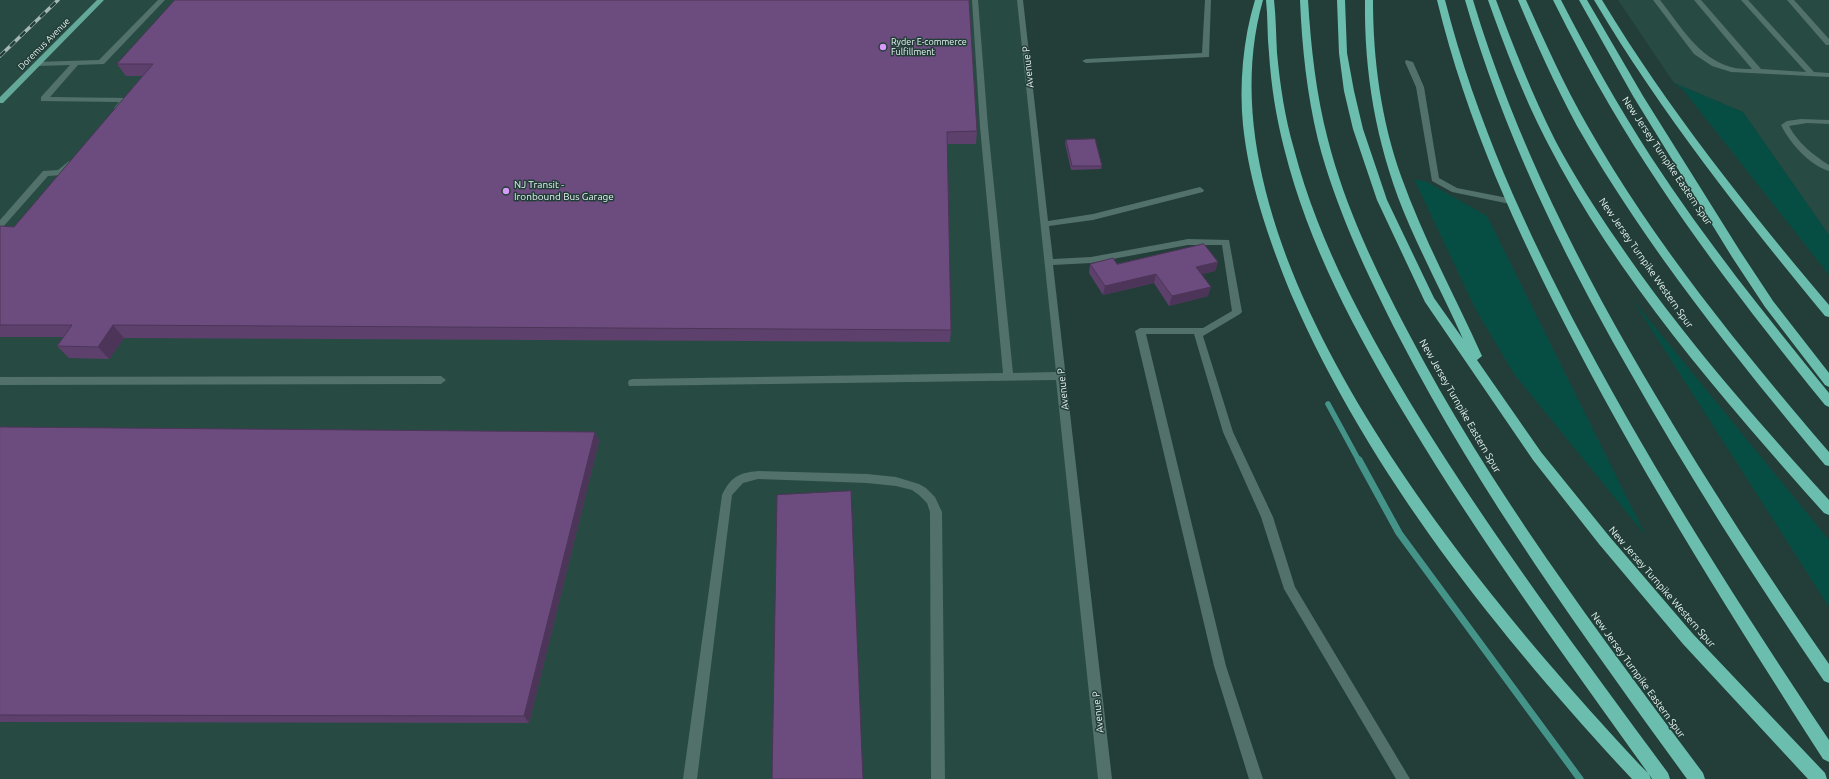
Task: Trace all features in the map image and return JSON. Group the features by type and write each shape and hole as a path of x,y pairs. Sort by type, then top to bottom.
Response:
{"highway":[{"path":"1259,0 1254,18 1247,77 1247,105 1251,147 1271,227 1291,280 1322,349 1359,415 1408,492 1469,576 1540,664 1643,779"},
{"path":"1270,0 1277,87 1290,152 1311,218 1350,306 1386,373 1456,488 1528,593 1662,779"},
{"name":"New Jersey Turnpike Eastern Spur","path":"1304,0 1308,68 1325,149 1350,222 1389,308 1444,409 1492,486 1584,623 1697,779"},
{"name":"New Jersey Turnpike Western Spur","path":"1340,0 1342,38 1349,91 1358,129 1373,176 1393,224 1430,299 1537,456 1604,540 1693,644 1819,779"},
{"name":"New Jersey Turnpike Western Spur","path":"1369,0 1368,36 1372,75 1378,112 1388,153 1413,221 1451,299 1487,381"},
{"path":"1441,0 1453,48 1467,92 1491,156 1510,201 1547,280 1583,350 1642,455 1724,592 1829,754"},
{"path":"1470,0 1490,70 1521,149 1555,222 1598,306 1654,404 1726,521 1829,676"},
{"name":"New Jersey Turnpike Western Spur","path":"1492,0 1505,39 1537,111 1572,177 1603,227 1663,312 1714,377 1829,508"},
{"path":"1522,0 1543,50 1561,87 1598,151 1635,209 1728,338 1829,461"},
{"name":"New Jersey Turnpike Eastern Spur","path":"1557,0 1605,90 1667,186 1728,272 1829,402"},
{"path":"1583,0 1602,36 1638,96 1736,254 1769,304 1829,382"},
{"path":"1598,0 1636,61 1684,129 1772,243 1829,313"}],"main road":[{"name":"Doremus Avenue","path":"0,101 101,0"}],"street":[{"path":"38,64 101,62 162,0"},
{"path":"975,0 984,127 1008,377"},
{"name":"Avenue P","path":"1020,0 1105,779"},
{"path":"1086,61 1206,55 1208,0"},
{"path":"1656,0 1697,52 1715,64 1731,70 1829,75"},
{"path":"1697,0 1759,72"},
{"path":"1744,0 1813,75"},
{"path":"1790,0 1829,43"},
{"path":"1409,62 1420,88 1435,179 1455,190 1510,201"},
{"path":"76,63 44,99 125,100 110,117"},
{"path":"1829,122 1801,122 1785,125 1789,134 1809,155 1829,168"},
{"path":"0,226 46,173 60,174 75,157"},
{"path":"1045,224 1093,217 1200,190"},
{"path":"1049,262 1090,260 1188,242 1226,242 1237,312 1198,335 1228,432 1266,517 1290,589 1403,779"},
{"path":"1205,331 1140,332 1220,666 1256,779"},
{"path":"633,383 1061,376"},
{"path":"0,381 442,380"},
{"path":"690,779 727,495 731,486 737,480 746,476 758,475 869,479 895,482 915,488 927,495 934,503 936,512 938,779"}],"shaded area":[{"path":"0,0 1021,0 1109,779 0,779"},
{"path":"1618,0 1829,0 1829,235 1743,112 1674,83"},
{"path":"1674,83 1743,112 1829,235 1829,275 1684,91"},
{"path":"1414,179 1427,182 1487,216 1646,536 1514,374 1475,308"},
{"path":"1632,299 1829,540 1829,607"}],"building":[{"name":"NJ Transit - Ironbound Bus Garage","path":"175,0 969,0 977,131 947,132 951,330 113,325 98,347 57,346 72,325 0,325 0,226 14,227 153,64 117,64"},
{"path":"1095,139 1102,166 1072,166 1066,140"},
{"path":"1204,244 1218,262 1196,267 1211,287 1172,296 1156,274 1105,286 1090,264 1113,258 1117,264"},
{"path":"0,427 595,432 524,716 0,715"},
{"path":"851,491 863,779 772,779 777,495"}],"waterway":[{"path":"1328,404 1359,461"},
{"path":"1359,460 1399,533 1580,779"}],"railway":[{"path":"0,56 58,0"}],"place":[{"name":"Ryder E-commerce Fulfillment","path":"883,47"},
{"name":"NJ Transit - Ironbound Bus Garage","path":"506,191"}]}
